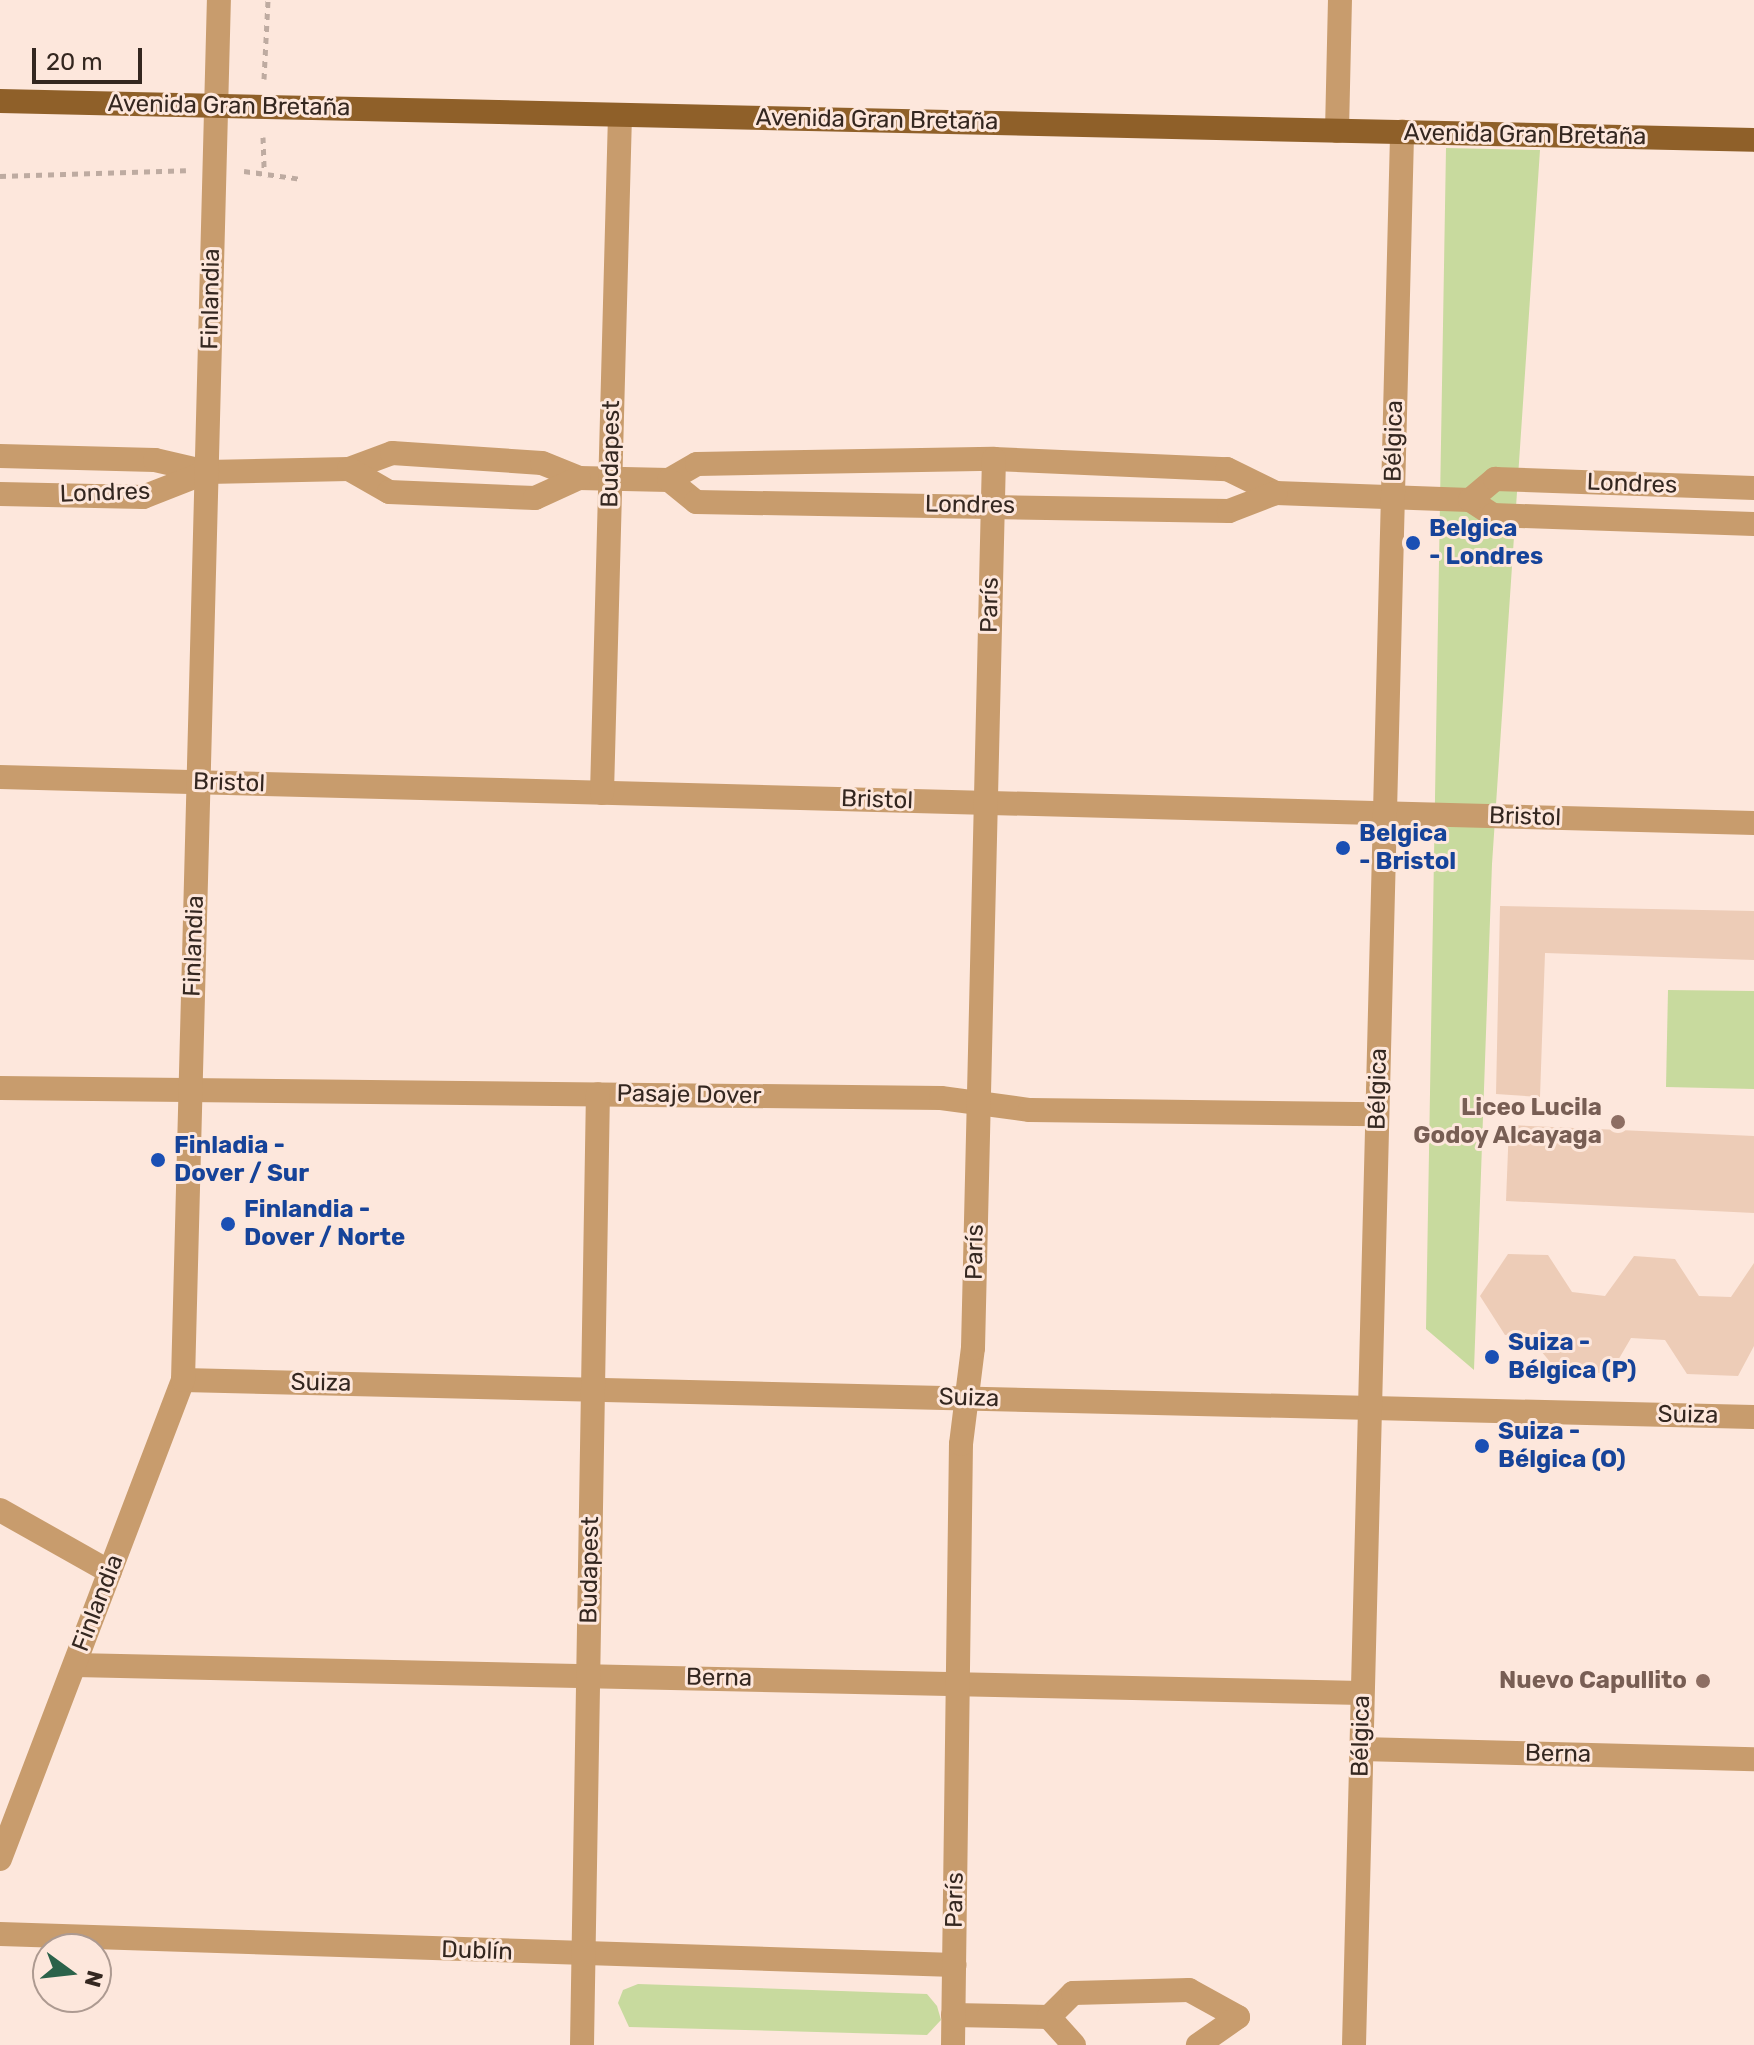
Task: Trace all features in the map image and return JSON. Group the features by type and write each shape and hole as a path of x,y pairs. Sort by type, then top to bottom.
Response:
{"main road":[{"name":"Avenida Gran Bretaña","path":"0,101 1754,140"}],"street":[{"name":"Finlandia","path":"0,1859 7,1819 75,1665 183,1380 219,0"},
{"path":"1337,131 1340,0"},
{"name":"Budapest","path":"602,793 620,115"},
{"name":"Bélgica","path":"1354,2045 1402,132"},
{"name":"Londres","path":"0,456 155,460 207,472 349,469 392,453 542,463 579,478 669,480 697,464 994,459 1227,469 1276,493"},
{"name":"París","path":"953,2045 961,1444 973,1348 994,459"},
{"name":"Londres","path":"349,469 389,492 535,498 579,478"},
{"name":"Londres","path":"0,494 143,497 207,472"},
{"name":"Londres","path":"1470,500 1495,479 1754,488"},
{"name":"Londres","path":"669,480 696,502 992,504 1229,511 1276,493 1470,500 1493,515 1754,524"},
{"name":"Bristol","path":"0,777 1754,823"},
{"name":"Pasaje Dover","path":"0,1088 941,1098 1030,1110 1377,1114"},
{"name":"Budapest","path":"582,2045 598,1094"},
{"name":"Suiza","path":"183,1380 1754,1417"},
{"path":"0,1510 110,1572"},
{"name":"Berna","path":"75,1665 1362,1693"},
{"name":"Berna","path":"1361,1749 1754,1759"},
{"name":"Dublín","path":"0,1934 954,1965"},
{"path":"953,2015 1049,2017 1073,1993 1189,1990 1238,2017 1198,2045"},
{"path":"1049,2017 1074,2045"}],"path":[{"path":"0,176 215,170 264,172 302,179"}],"green space":[{"path":"1446,148 1540,150 1492,864 1474,1370 1426,1329"},
{"path":"1668,990 1754,991 1754,1089 1666,1087"},
{"path":"638,1984 927,1994 937,2006 941,2020 927,2035 629,2027 618,2003 623,1990"}],"building":[{"path":"1500,906 1754,911 1754,960 1545,953 1540,1097 1496,1094"},
{"path":"1509,1125 1754,1136 1754,1213 1506,1201"},
{"path":"1508,1254 1548,1255 1572,1292 1605,1296 1634,1256 1675,1259 1699,1296 1731,1297 1754,1263 1754,1346 1738,1376 1687,1374 1665,1340 1631,1338 1610,1374 1556,1369 1526,1333 1505,1335 1480,1296"}],"place":[{"name":"Belgica - Londres","path":"1413,543"},
{"name":"Belgica - Bristol","path":"1343,848"},
{"name":"Liceo Lucila Godoy Alcayaga","path":"1618,1122"},
{"name":"Finladia - Dover / Sur","path":"158,1160"},
{"name":"Finlandia - Dover / Norte","path":"228,1224"},
{"name":"Suiza - Bélgica (P)","path":"1492,1357"},
{"name":"Suiza - Bélgica (O)","path":"1482,1446"},
{"name":"Nuevo Capullito","path":"1703,1681"}]}
